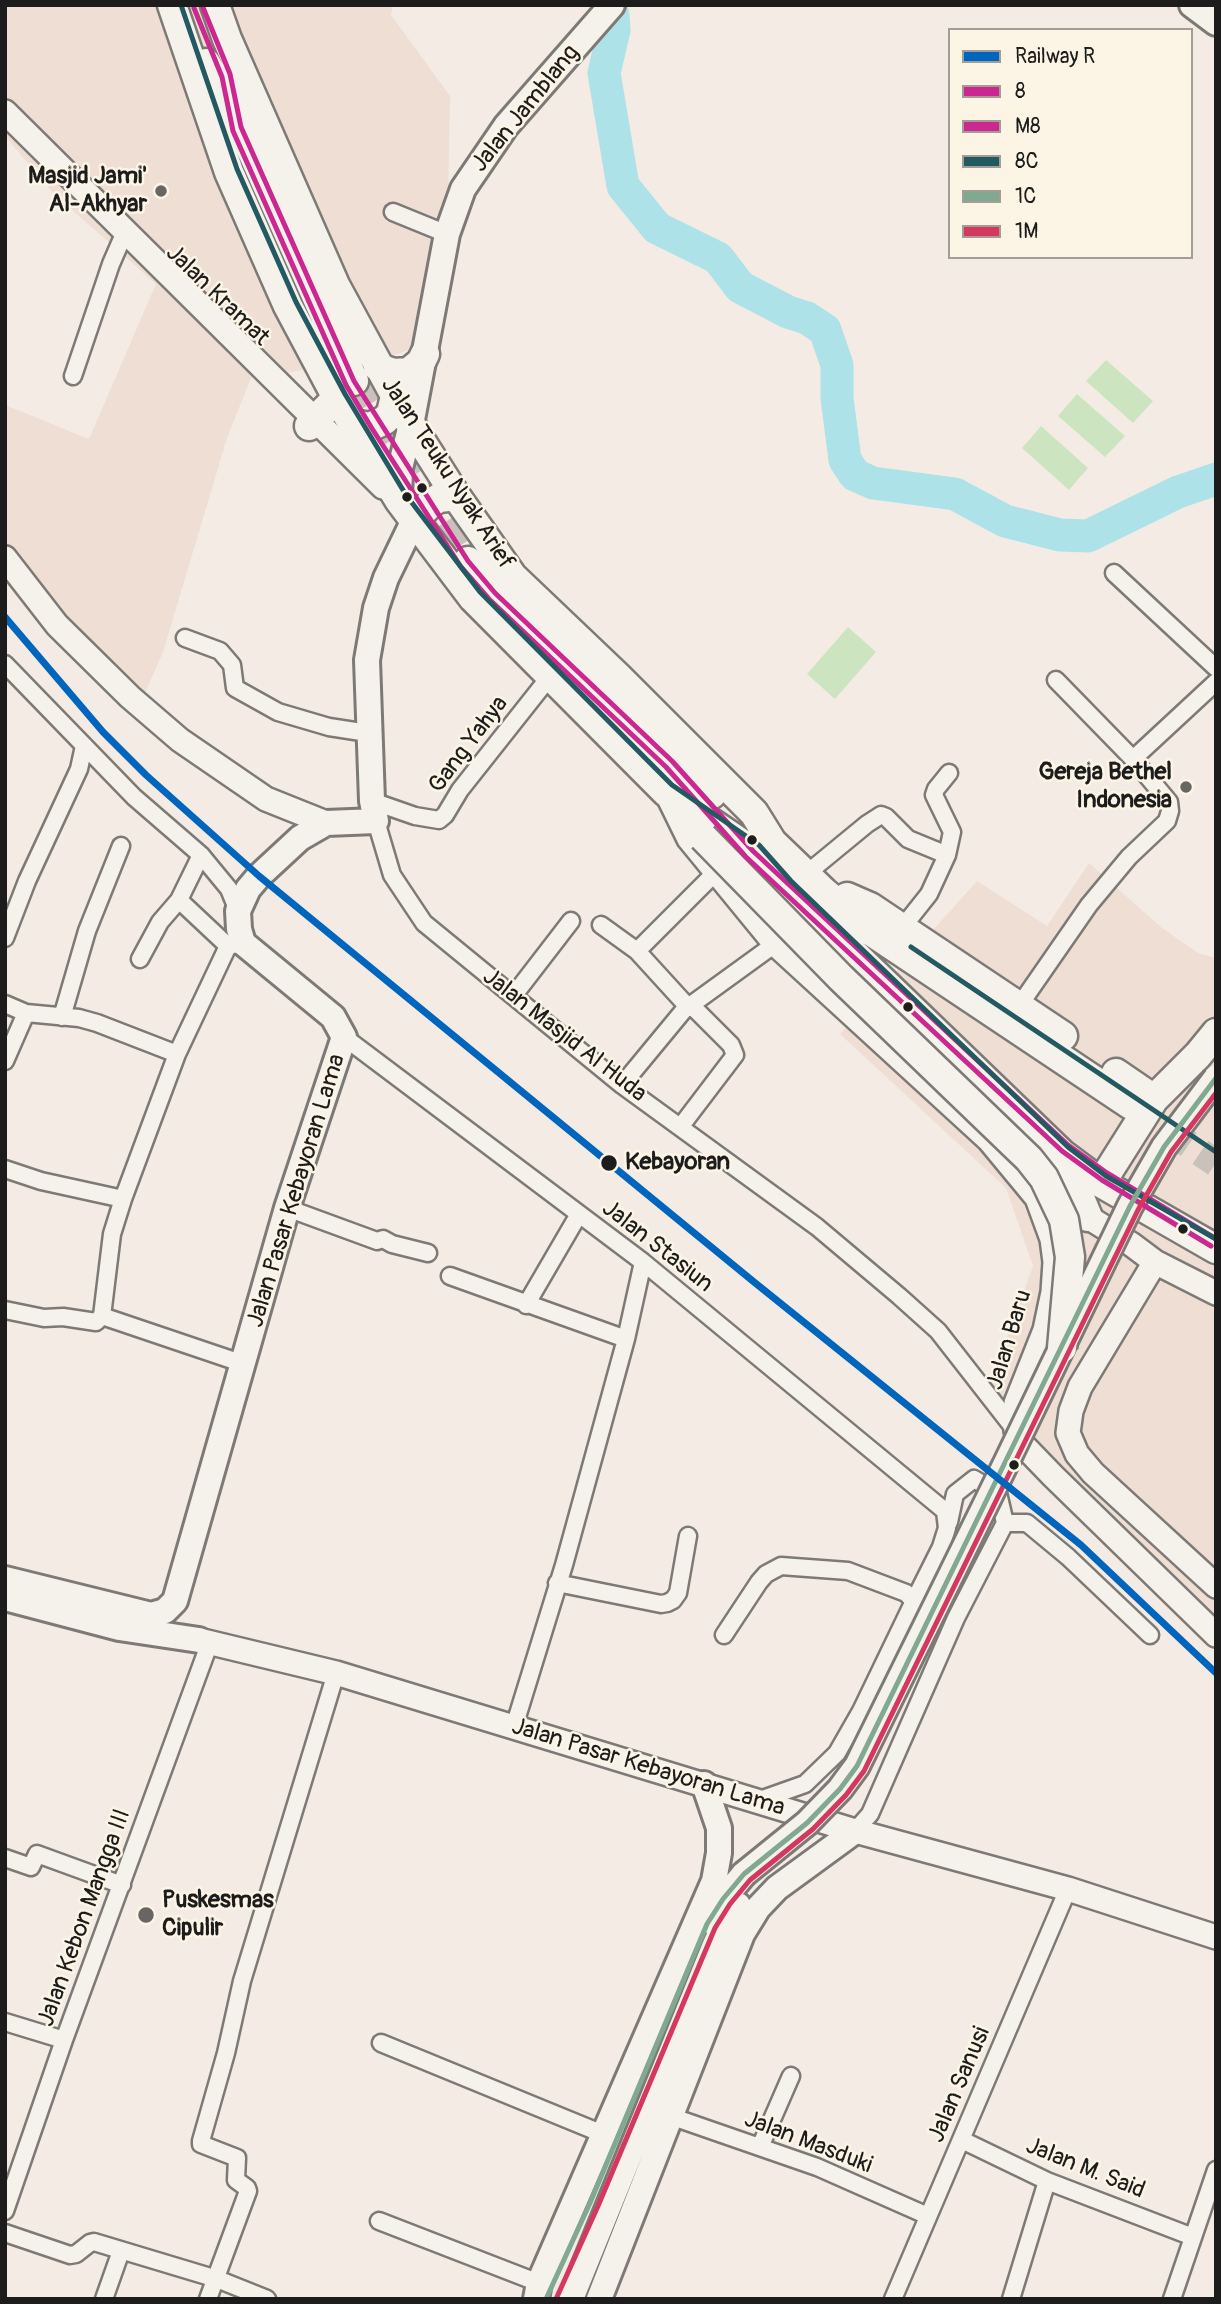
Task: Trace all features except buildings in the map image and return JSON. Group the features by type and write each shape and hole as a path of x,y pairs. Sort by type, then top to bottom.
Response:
{"highway":[{"name":"Jalan Teuku Nyak Arief","path":"215,5 227,39 335,285 411,425 456,496 513,577 754,813 762,847 785,887 1062,1154 1101,1183 1216,1249"},
{"name":"Jalan Teuku Nyak Arief","path":"175,14 229,172 288,306 345,389 353,425 403,507 473,598 676,799 762,847 815,883 869,930 1143,1102"},
{"path":"175,14 241,127 345,389 312,423"},
{"path":"227,39 230,74 241,127"},
{"path":"378,367 393,373 409,372 421,362 425,354"},
{"path":"353,425 370,427 385,420 391,413 395,396"},
{"path":"403,507 456,496"},
{"path":"468,561 503,601 762,847"},
{"path":"676,799 703,837 841,978 1029,1159 1044,1178 1063,1220 1070,1257 1062,1348"},
{"path":"815,883 870,907 1019,1006 1143,1102"},
{"path":"1101,1183 1143,1102 1198,1055 1216,1033"},
{"path":"1198,1055 1200,1084 1216,1101"},
{"path":"1062,1154 1088,1217"}],"main road":[{"name":"Jalan Jamblang","path":"411,425 447,234 463,189 500,135 612,5"},
{"path":"1192,5 1216,23"},
{"path":"5,112 312,423 403,507"},
{"name":"Jalan Kramat","path":"5,122 53,177 177,291 312,423"},
{"name":"Jalan Masjid Al Huda","path":"374,811 368,733 367,660 376,608 403,507 400,468 411,425"},
{"path":"5,558 57,625 130,697 180,740 266,799 326,823"},
{"name":"Jalan Baru","path":"676,799 689,839 775,944 989,1140 1037,1198 1052,1239 1055,1262 1053,1292 1045,1330 1016,1403 1016,1431"},
{"path":"236,945 239,911 248,890 259,876 300,838 326,823 374,811"},
{"name":"Jalan Pasar Kebayoran Lama","path":"175,1601 287,1208 344,1037 333,1017 236,945"},
{"path":"571,2299 596,2210 723,1927 751,1879 840,1789 857,1766 1129,1206 1164,1147 1216,1078"},
{"path":"751,1879 838,1814 873,1767 1065,1367 1158,1188 1216,1101"},
{"path":"1037,1198 1065,1204 1155,1262 1216,1293"},
{"path":"1155,1262 1080,1387 1071,1411 1068,1433 1077,1454 1093,1473 1216,1586"},
{"path":"1034,1361 1051,1359 1069,1366 1080,1387"},
{"path":"1016,1431 1024,1446 1216,1635"},
{"path":"5,1579 151,1615 165,1611 175,1601 205,1641"},
{"path":"5,1598 119,1628 205,1641"},
{"name":"Jalan Pasar Kebayoran Lama","path":"205,1641 335,1674 855,1831 1068,1889 1216,1937"},
{"path":"540,2294 603,2134 715,1881 719,1828 704,1784"},
{"path":"599,2299 742,1934 758,1908 798,1870 855,1831"},
{"path":"540,2294 596,2210"}],"street":[{"path":"393,212 447,234"},
{"path":"73,376 121,241"},
{"path":"1114,573 1216,668"},
{"path":"185,638 220,651 232,665 234,688 278,712 329,727 368,733"},
{"path":"5,664 134,796 201,855 229,889 239,911"},
{"name":"Gang Yahya","path":"374,811 439,820 551,675"},
{"path":"1019,1006 1089,905 1129,857 1167,821 1170,811 1169,802 1133,759 1056,680"},
{"path":"1133,759 1216,682"},
{"path":"5,938 27,881 79,769 84,746"},
{"path":"902,928 929,894 947,855 952,832 934,795 949,774"},
{"name":"Jalan Masjid Al Huda","path":"374,811 392,875 424,923 622,1084 817,1227 937,1331 1016,1431"},
{"path":"815,883 867,824 881,815 887,817 908,839 947,855"},
{"path":"62,1017 87,931 121,846"},
{"path":"140,959 160,922 179,900 201,855"},
{"path":"637,951 715,873"},
{"path":"5,1310 44,1318 63,1317 96,1322 102,1316 112,1234 123,1199 177,1054 236,945 179,900"},
{"path":"514,995 571,921"},
{"path":"601,925 637,951 731,1045 735,1055 681,1126"},
{"path":"622,1084 684,1010 775,944"},
{"path":"5,1004 26,1013 97,1023 177,1054"},
{"path":"5,1061 26,1013"},
{"name":"Jalan Stasiun","path":"344,1037 643,1262 935,1502 945,1511 947,1528"},
{"path":"5,1169 41,1181 123,1199"},
{"path":"287,1208 377,1241 383,1239 392,1244 428,1253"},
{"path":"526,1305 579,1214"},
{"path":"514,1727 626,1339 643,1262"},
{"path":"450,1276 626,1339"},
{"path":"102,1316 244,1364"},
{"path":"757,1801 805,1784 837,1754 942,1547 954,1494 974,1479 998,1493 1005,1522 956,1618 870,1814 855,1831"},
{"path":"1005,1522 1027,1523 1068,1557 1150,1635"},
{"path":"557,1583 667,1603 678,1593 688,1536"},
{"path":"724,1635 759,1581 781,1566 848,1571 906,1593 914,1601"},
{"name":"Jalan Kebon Mangga III","path":"5,2211 64,2040 122,1885 205,1641"},
{"path":"208,2299 248,2191 236,2180 237,2158 201,2144 201,2141 226,2053 242,1981 335,1674"},
{"path":"5,1858 31,1867 37,1854 122,1885"},
{"name":"Jalan Sanusi","path":"893,2299 1068,1889"},
{"path":"5,2022 64,2040"},
{"path":"382,2043 603,2134"},
{"path":"760,2147 791,2076"},
{"name":"Jalan Masduki","path":"670,2116 817,2167 928,2216"},
{"name":"Jalan M. Said","path":"962,2140 1048,2181 1193,2237"},
{"path":"1172,2299 1216,2170"},
{"path":"1011,2299 1048,2181"},
{"path":"379,2221 540,2294"},
{"path":"5,2233 70,2255 94,2242 218,2278 267,2299"},
{"path":"104,2299 121,2251"}],"shaded area":[{"path":"5,5 393,5 391,15 450,96 448,204 422,339 408,350 389,357 251,378 227,438 163,652 136,713 72,656 5,565 5,405 89,439 156,284 54,194 5,136"},
{"path":"1089,863 1162,928 1198,953 1216,958 1216,1632 984,1401 1033,1266 1006,1188 840,1034 977,881 1047,926"}],"green space":[{"path":"1106,360 1153,401 1133,423 1086,381"},
{"path":"1077,394 1125,436 1105,457 1058,416"},
{"path":"1041,426 1088,468 1069,490 1022,448"},
{"path":"848,627 876,652 835,699 807,674"}],"waterway":[{"path":"609,5 614,30 604,73 623,186 657,228 718,258 740,287 788,312 807,318 825,330 837,365 837,398 845,460 855,475 873,483 955,494 1005,521 1060,535 1088,536 1178,492 1216,479"}],"tunnel":[{"path":"354,381 468,561"},
{"path":"1131,1105 1216,1163"}],"rail line":[{"name":"R","path":"5,617 103,732 146,775 259,876 754,1282 1081,1545 1216,1673"}],"transit line":[{"name":"8C","path":"181,5 237,169 296,302 345,394 406,495 480,592 672,785 759,845 791,881 1068,1147 1106,1176 1216,1239"},
{"name":"8","path":"202,5 230,74 241,127 354,381 468,561 495,593 672,761 753,851 1068,1145 1107,1173 1216,1239"},
{"name":"M8","path":"194,8 222,77 233,131 346,385 461,567 489,599 666,767 746,857 1062,1151 1102,1180 1211,1246"},
{"name":"8C","path":"911,947 1216,1152"},
{"name":"1C","path":"546,2299 590,2203 707,1924 744,1874 807,1823 840,1789 857,1766 1130,1206 1164,1147 1216,1078"},
{"name":"1M","path":"556,2299 715,1928 750,1880 813,1829 846,1795 864,1771 1138,1210 1171,1152 1216,1093"}],"place":[{"name":"Masjid Jami' Al-Akhyar","path":"161,191"},
{"name":"Gereja Bethel Indonesia","path":"1186,787"},
{"name":"Kebayoran","path":"609,1163"},
{"name":"Puskesmas Cipulir","path":"146,1915"}]}
